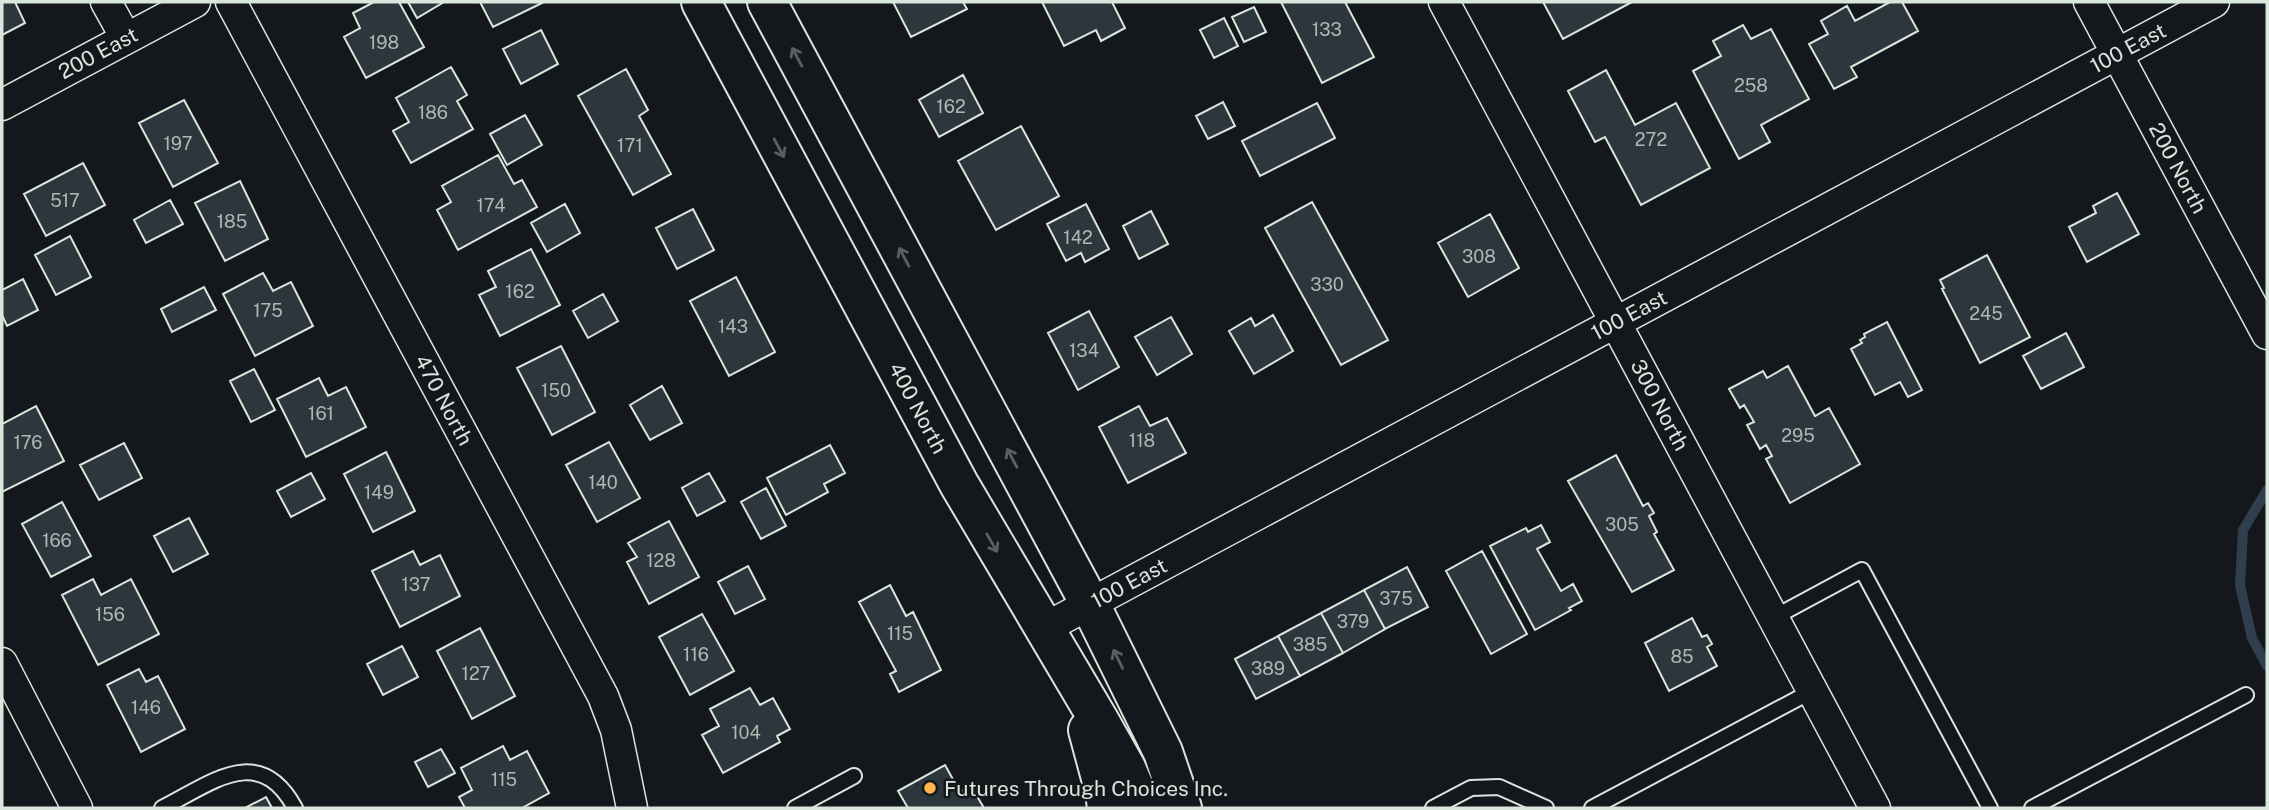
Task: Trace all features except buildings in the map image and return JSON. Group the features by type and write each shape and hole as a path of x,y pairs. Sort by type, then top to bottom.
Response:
{"main road":[{"name":"400 North","path":"701,2 958,484 1126,768 1143,808"},
{"path":"767,2 1090,604 1148,720 1167,763 1182,808"},
{"path":"1072,674 1107,808"},
{"path":"1148,720 1210,808"}],"street":[{"path":"106,2 126,38"},
{"name":"200 East","path":"2,105 195,2"},
{"name":"470 North","path":"231,2 603,696 616,730 632,808"},
{"name":"300 North","path":"1444,2 1875,808"},
{"name":"200 North","path":"2089,2 2267,334"},
{"name":"100 East","path":"1043,629 2214,2"},
{"path":"2,663 77,808"}],"lane":[{"path":"1773,618 1862,570 1990,808"},
{"path":"1592,808 1812,691"},
{"path":"2032,808 2246,695"},
{"path":"162,808 237,772 258,772 274,779 285,790 295,808"},
{"path":"795,808 854,776"},
{"path":"1433,808 1471,788 1499,787 1546,808"}],"waterway":[{"path":"2267,490 2243,530 2240,585 2252,638 2267,666"}],"place":[{"name":"Futures Through Choices Inc.","path":"930,788"}]}
